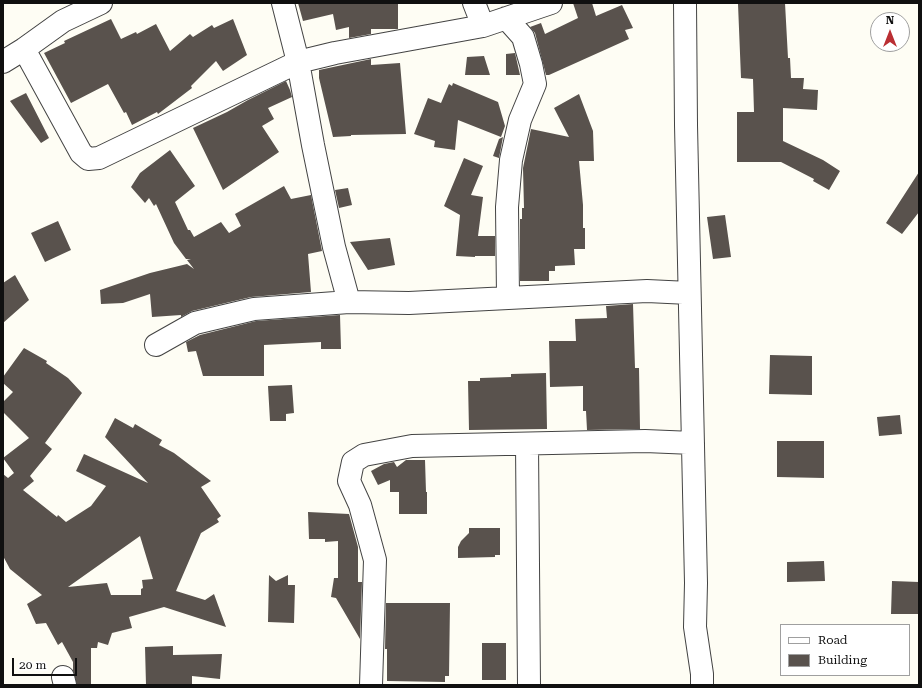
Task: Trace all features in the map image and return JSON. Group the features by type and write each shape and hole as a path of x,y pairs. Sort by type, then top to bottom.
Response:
{"street":[{"path":"3,62 63,21 101,3"},
{"path":"282,3 298,62 312,145 332,239 349,302"},
{"path":"474,3 483,26"},
{"path":"24,49 81,153 88,159 99,158 298,62 335,53 483,26 551,3"},
{"path":"685,3 689,293 696,583 695,627 702,674 702,685"},
{"path":"506,18 523,37 535,84 520,120 511,160 508,206 508,297"},
{"path":"156,345 196,323 254,309 349,302 409,303 647,291 689,293"},
{"path":"371,685 375,560 360,505 349,481 353,462 364,456 412,446 645,441 693,443"},
{"path":"527,444 529,685"}],"building":[{"path":"298,3 398,3 398,29 371,29 371,34 349,38 349,27 336,30 333,14 303,21"},
{"path":"573,3 592,3 596,16 622,5 633,28 625,30 629,39 546,75 535,33 530,27 541,23 545,34 578,18"},
{"path":"785,3 788,58 790,58 791,78 804,78 803,89 818,90 817,110 783,108 783,141 823,160 840,171 829,190 813,181 814,179 781,162 737,162 737,112 754,112 753,79 741,78 738,4"},
{"path":"111,19 121,39 136,32 137,34 156,24 170,51 190,34 193,37 212,25 214,28 233,19 247,55 223,71 216,61 191,86 192,88 158,114 157,112 132,125 126,112 124,113 108,84 71,103 44,53 65,43 64,41"},
{"path":"515,53 520,75 506,75 506,54"},
{"path":"484,56 490,75 465,75 467,57"},
{"path":"371,59 371,65 400,63 406,134 351,135 333,137 319,78 319,70"},
{"path":"286,81 292,97 268,108 274,119 262,126 279,152 223,190 193,128"},
{"path":"453,83 498,102 505,126 501,137 458,120 455,150 434,147 435,141 414,134 428,98 441,103 449,84 452,86"},
{"path":"26,93 49,138 41,143 10,101"},
{"path":"579,94 593,131 594,161 579,161 583,205 583,228 585,228 585,249 574,249 575,265 555,266 555,271 549,271 549,281 520,281 520,219 522,219 522,208 524,208 523,168 531,129 569,137 554,108"},
{"path":"503,137 499,158 493,156 499,139"},
{"path":"170,150 195,186 175,202 188,230 190,230 194,237 221,222 229,233 241,226 235,214 284,186 291,199 311,195 322,251 308,254 311,292 251,297 192,311 181,317 181,315 152,317 150,294 123,303 101,304 100,290 150,273 187,264 194,269 187,260 191,259 186,259 174,243 156,204 154,206 149,198 145,203 131,187 140,173"},
{"path":"464,158 483,166 471,195 483,197 478,236 495,236 495,256 456,256 460,215 444,206"},
{"path":"919,172 919,212 902,234 886,223"},
{"path":"348,188 352,205 339,208 335,190"},
{"path":"725,215 731,257 713,259 707,217"},
{"path":"58,221 71,250 45,262 31,233"},
{"path":"390,238 395,265 368,270 350,242"},
{"path":"15,275 29,300 3,323 3,283"},
{"path":"633,304 635,368 639,368 640,429 587,430 586,411 583,411 583,386 550,387 549,341 576,341 575,319 607,318 606,306"},
{"path":"340,315 341,349 321,349 321,342 264,345 264,376 203,376 196,351 188,352 186,342 200,335 256,321"},
{"path":"24,348 47,361 46,363 68,378 82,393 45,443 52,449 30,476 34,481 23,490 57,517 58,515 66,522 91,506 106,486 76,471 84,454 148,483 105,437 115,418 133,428 135,424 162,440 159,445 174,453 211,481 201,487 221,516 217,519 219,522 201,533 176,591 205,600 214,594 226,627 164,607 129,617 132,628 112,633 108,645 98,642 97,648 91,648 91,685 77,685 73,671 73,662 62,642 58,645 46,623 36,624 27,604 42,595 10,569 3,556 3,474 8,478 14,473 3,458 29,438 3,412 3,402 13,392 3,383 3,377","holes":["140,536 153,579 142,580 143,588 141,589 141,595 111,595 107,583 68,587"]},
{"path":"770,355 812,356 812,395 769,394"},
{"path":"546,373 547,429 469,430 468,381 480,381 480,378 511,377 511,374"},
{"path":"292,385 294,413 286,414 286,421 270,421 268,386"},
{"path":"900,415 902,434 879,436 877,417"},
{"path":"777,441 824,441 824,478 777,477"},
{"path":"406,460 425,460 427,514 399,514 399,492 390,492 390,480 378,485 371,471 384,464 394,462 397,467"},
{"path":"308,512 349,514 358,547 358,582 362,582 360,639 336,598 331,597 334,578 338,578 338,541 325,542 325,539 309,539"},
{"path":"469,528 500,528 500,555 495,555 495,557 458,558 458,547 461,541 469,533"},
{"path":"824,561 825,581 787,582 787,562"},
{"path":"269,575 276,581 288,575 288,585 295,585 294,623 268,622"},
{"path":"892,581 919,582 919,614 891,614"},
{"path":"386,603 450,603 449,676 445,676 445,682 387,681 387,649 385,649"},
{"path":"482,643 506,643 506,680 482,680"},
{"path":"173,646 173,655 222,654 220,679 192,676 192,685 146,685 145,647"}]}
